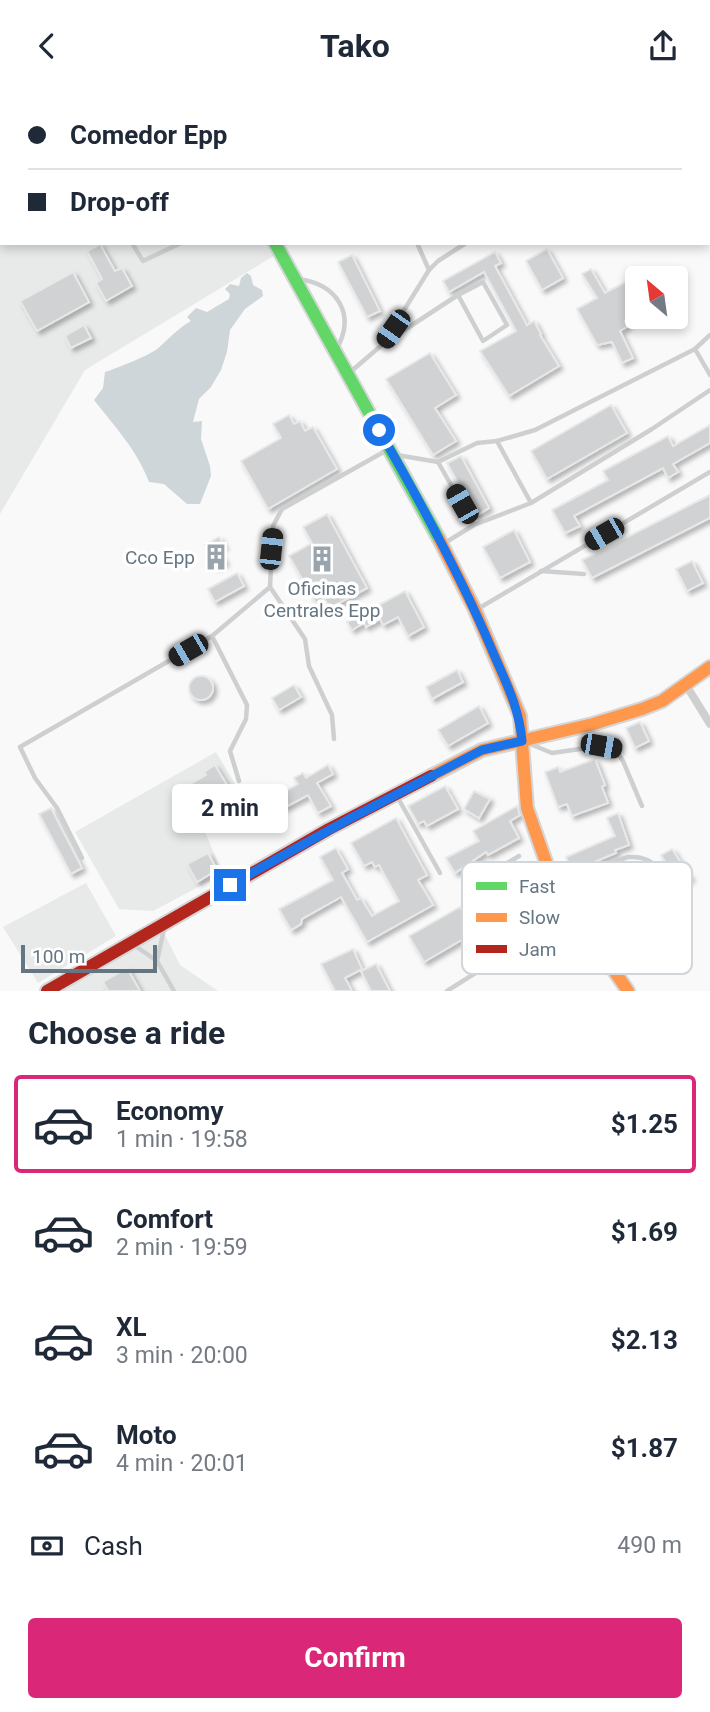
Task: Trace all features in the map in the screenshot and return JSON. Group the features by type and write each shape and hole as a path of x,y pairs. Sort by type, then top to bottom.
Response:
{"main road":[{"path":"276,245 391,451 475,610 520,716 527,808 546,862"},
{"path":"47,991 166,921 396,794 482,750 642,709 662,701 710,667"},
{"path":"616,974 628,991"}],"street":[{"path":"686,685 710,724"}],"lane":[{"path":"133,245 143,261 177,245"},
{"path":"418,245 429,270"},
{"path":"383,344 429,270 463,245"},
{"path":"294,278 316,281 330,291 340,304 344,319 343,333 335,352"},
{"path":"348,375 383,344 458,295 483,282 507,325 483,341 458,295"},
{"path":"334,739 332,715 309,666 305,639 270,587 273,526 282,509 391,451 438,462 477,443 498,441 535,430 695,349 710,335"},
{"path":"695,349 710,375"},
{"path":"442,545 474,525 531,502 652,429 710,390"},
{"path":"498,441 531,502"},
{"path":"438,462 474,525"},
{"path":"475,610 710,472"},
{"path":"540,571 584,574"},
{"path":"82,858 57,808 35,778 20,747 212,636 270,587"},
{"path":"212,636 247,705 246,719 230,751 239,781"},
{"path":"522,741 552,753 601,746 615,749 642,806"},
{"path":"396,794 440,873"},
{"path":"509,862 519,856"},
{"path":"613,862 641,856 653,862"},
{"path":"157,961 166,921"},
{"path":"131,943 157,961 174,991"},
{"path":"447,991 457,988 478,974"}],"shaded area":[{"path":"0,245 279,245 282,251 85,370 0,514"},
{"path":"247,273 251,276 253,285 262,290 263,296 245,309 230,330 221,370 211,387 199,399 193,422 202,421 201,439 211,476 200,504 187,504 164,484 149,482 132,449 94,400 103,388 105,372 157,349 191,321 187,317 196,308 207,312 229,299 230,294 225,289 230,284 239,286 241,278"},
{"path":"216,752 240,792 199,818 223,874 153,911 119,909 75,832"},
{"path":"86,883 116,936 38,983 3,927"},
{"path":"163,931 180,965 218,991 60,991"}],"building":[{"path":"101,245 115,271 122,268 132,286 106,301 96,283 102,279 87,251"},
{"path":"547,249 563,278 542,290 526,261"},
{"path":"495,252 501,263 495,266 527,325 534,321 559,366 509,396 480,351 516,331 484,272 449,292 443,281"},
{"path":"352,255 380,311 367,317 338,262"},
{"path":"591,269 605,293 625,282 625,328 620,331 633,358 622,363 612,342 597,345 577,309 597,298 582,274"},
{"path":"73,272 89,302 37,331 20,301"},
{"path":"84,325 91,338 71,348 65,336"},
{"path":"430,353 456,395 435,408 456,441 433,455 386,379"},
{"path":"611,405 627,433 547,479 531,451"},
{"path":"289,415 294,424 300,421 305,431 313,427 337,469 268,509 241,461 281,438 273,424"},
{"path":"710,425 710,443 673,464 678,472 668,478 663,468 574,516 580,526 565,533 552,510 608,480 603,471 668,436 673,446"},
{"path":"461,456 489,508 476,516 447,463"},
{"path":"710,495 710,518 592,578 582,560"},
{"name":"Oficinas Centrales Epp","path":"327,514 367,588 330,608 325,600 317,605 289,556 312,543 303,527"},
{"path":"514,530 530,562 500,578 483,547"},
{"name":"Cco Epp","path":"219,537 224,546 218,549 225,562 215,567 205,545"},
{"path":"692,561 703,583 687,591 676,569"},
{"path":"237,573 244,586 215,602 208,589"},
{"path":"405,591 424,627 408,636 398,617 383,625 380,619 366,627 364,623 352,630 347,622"},
{"path":"457,670 463,682 432,699 426,687"},
{"path":"201,676 210,679 213,688 210,697 201,700 192,697 189,688 192,679"},
{"path":"294,685 301,697 279,710 272,698"},
{"path":"479,706 488,723 448,746 438,730"},
{"path":"640,722 649,741 635,748 626,728"},
{"path":"595,759 605,785 602,787 608,803 572,816 567,804 558,807 545,772 558,767 560,772"},
{"path":"215,765 227,785 209,795 214,804 199,812 185,787 206,775 204,772"},
{"path":"328,765 333,774 317,783 331,806 318,813 308,795 284,808 277,796 298,784 294,778 303,773 306,778"},
{"path":"445,786 458,809 427,826 424,821 418,824 408,806"},
{"path":"474,791 490,799 479,818 464,809"},
{"path":"517,806 520,815 510,821 519,838 488,855 486,852 471,862 462,862 462,868 455,873 446,858 479,841 473,831"},
{"path":"51,808 82,868 71,874 39,814"},
{"path":"618,813 629,845 594,862 568,862 566,857 615,836 607,818"},
{"path":"396,818 427,875 418,880 433,905 367,942 341,897 302,919 301,924 291,930 279,909 333,880 320,857 336,848 348,869 342,873 357,900 361,898 372,916 399,901 379,865 375,867 372,862 364,866 351,843"},
{"path":"672,849 681,862 665,862 661,855"},
{"path":"208,853 217,870 197,882 187,864"},
{"path":"460,907 462,910 462,940 424,962 409,936"},
{"path":"353,949 362,969 345,978 352,991 335,991 321,964"},
{"path":"376,964 390,991 371,991 361,971"},
{"path":"127,968 140,991 108,991 103,982"}],"traffic: fast":[{"path":"276,245 439,539"}],"traffic: slow":[{"path":"439,539 475,610 520,716 527,808 546,862"},
{"path":"431,776 482,750 593,724 642,709 662,701 710,667"},
{"path":"616,974 628,991"}],"traffic: jam":[{"path":"47,991 329,829 431,776"}],"place":[{"name":"Cco Epp","path":"216,557"},
{"name":"Oficinas Centrales Epp","path":"322,559"}],"route":[{"path":"230,885 482,750 522,741 520,716 475,610 379,430"}]}
